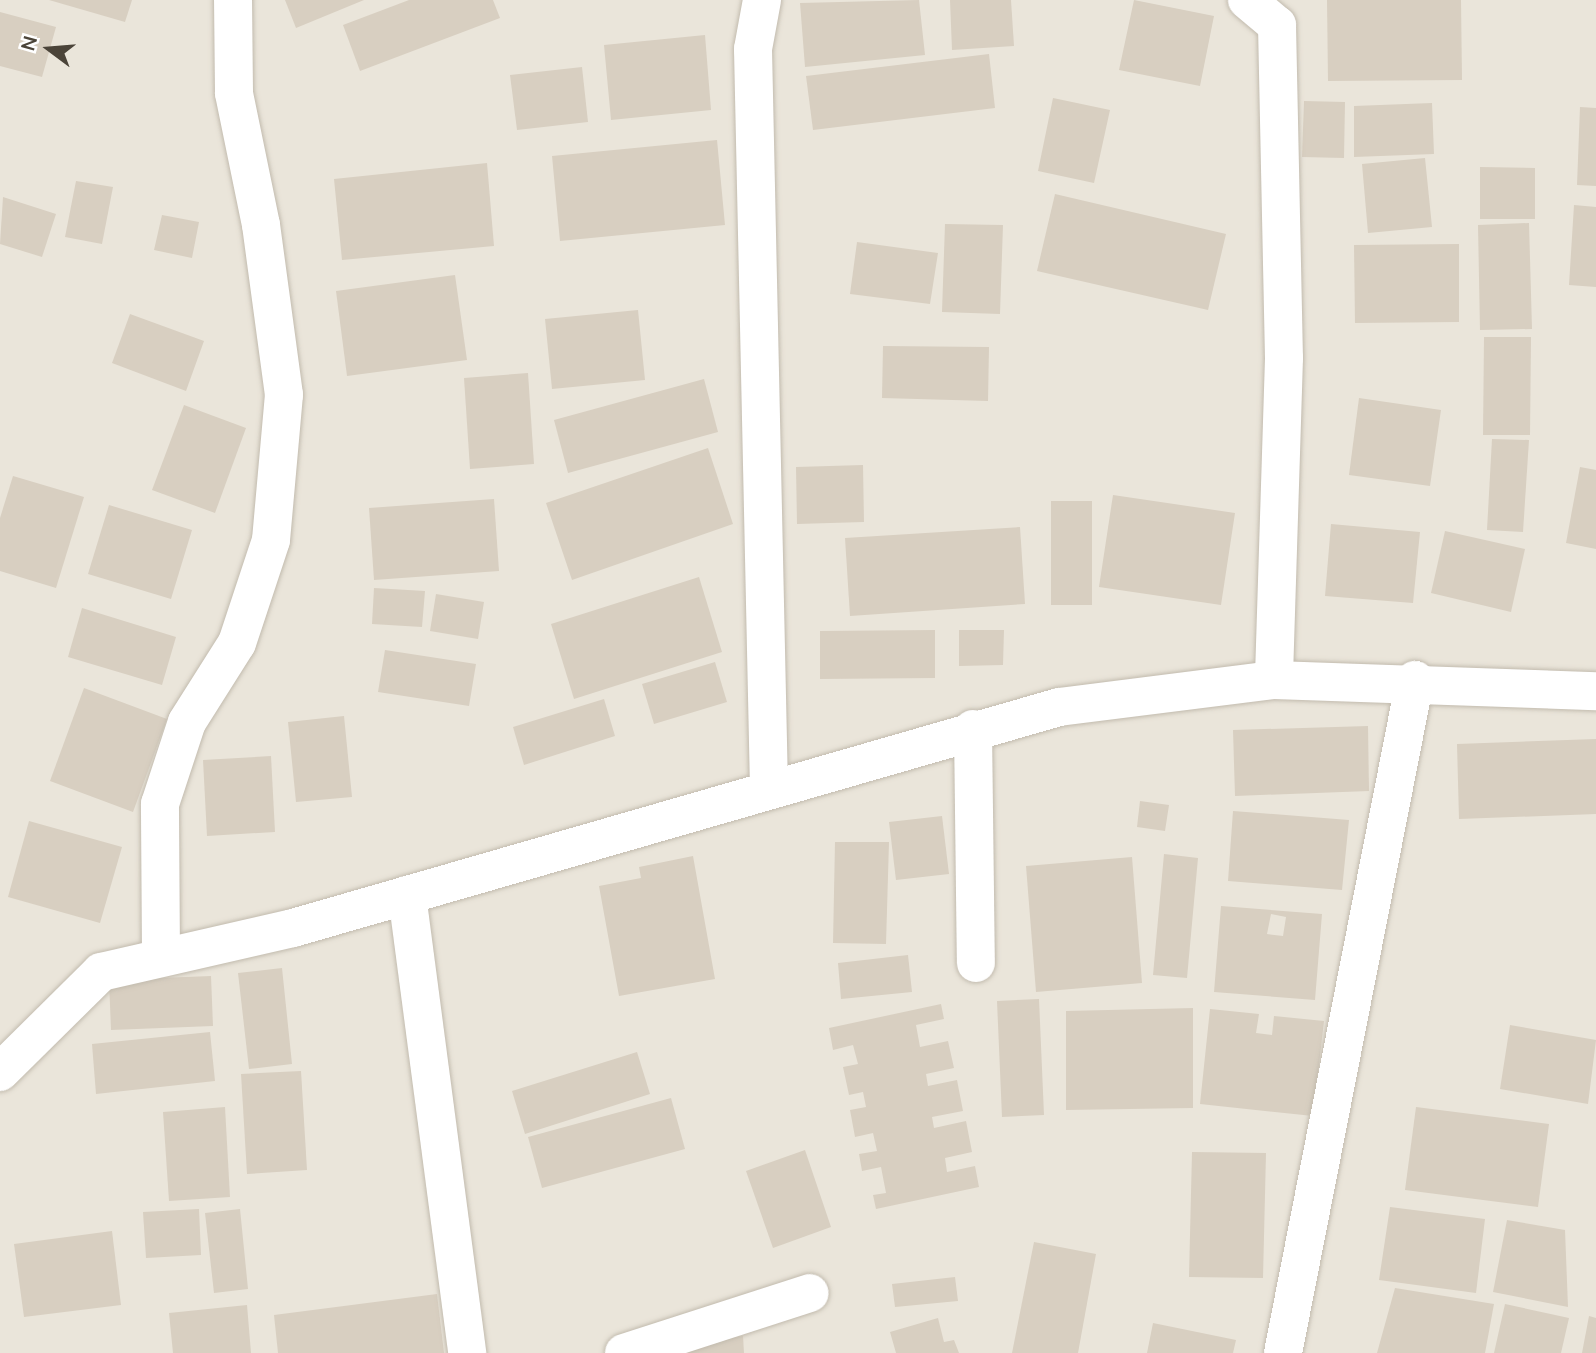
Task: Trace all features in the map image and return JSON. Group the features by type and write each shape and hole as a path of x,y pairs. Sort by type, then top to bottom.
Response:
{"street":[{"path":"161,956 160,804 187,722 237,643 271,540 284,395 261,225 234,93 233,0"},
{"path":"762,0 753,49 769,789"},
{"path":"1247,0 1277,25 1284,358 1275,680"},
{"path":"0,1072 101,972 161,956 293,928 973,729 1059,707 1275,680 1415,681 1596,691"},
{"path":"1283,1353 1415,681"},
{"path":"973,729 976,963"},
{"path":"407,895 467,1353"},
{"path":"624,1353 810,1293"}],"shaded area":[{"path":"0,0 1596,0 1596,1353 0,1353"}],"building":[{"path":"49,0 132,0 125,22"},
{"path":"285,0 364,0 296,28"},
{"path":"409,0 493,0 500,18 360,71 343,25"},
{"path":"919,0 925,55 805,67 800,3"},
{"path":"950,0 1011,0 1014,46 952,50"},
{"path":"1134,0 1214,16 1200,86 1119,70"},
{"path":"1327,0 1461,0 1462,80 1328,81"},
{"path":"0,12 56,27 42,77 0,66"},
{"path":"705,35 711,110 611,120 604,45"},
{"path":"989,54 995,108 813,130 806,76"},
{"path":"582,67 588,122 517,130 510,75"},
{"path":"1053,98 1110,110 1094,183 1038,171"},
{"path":"1304,101 1345,102 1344,158 1302,157"},
{"path":"1432,103 1434,154 1354,157 1354,106"},
{"path":"1580,107 1596,108 1596,186 1577,185"},
{"path":"717,140 725,225 560,241 552,156"},
{"path":"1425,158 1432,227 1368,233 1362,164"},
{"path":"487,163 494,246 342,260 334,179"},
{"path":"1480,167 1535,168 1535,219 1480,219"},
{"path":"76,181 113,187 102,244 65,237"},
{"path":"1055,194 1226,234 1208,310 1037,271"},
{"path":"3,197 56,214 42,257 0,244"},
{"path":"1574,205 1596,207 1596,287 1569,285"},
{"path":"162,215 199,222 192,258 154,250"},
{"path":"1529,223 1532,329 1480,330 1478,225"},
{"path":"945,224 1003,225 1000,314 942,312"},
{"path":"857,242 938,253 930,304 850,294"},
{"path":"1459,244 1459,322 1355,323 1354,245"},
{"path":"455,275 467,360 347,376 336,291"},
{"path":"638,310 645,380 552,389 545,319"},
{"path":"130,314 204,341 186,391 112,363"},
{"path":"1484,337 1531,337 1530,435 1483,435"},
{"path":"883,346 989,347 988,401 882,398"},
{"path":"528,373 534,464 470,469 464,378"},
{"path":"704,379 718,432 568,473 554,420"},
{"path":"1359,398 1441,410 1430,486 1349,475"},
{"path":"184,405 246,428 215,513 152,490"},
{"path":"1492,439 1529,440 1523,532 1487,530"},
{"path":"708,448 733,524 572,580 546,503"},
{"path":"863,465 864,522 797,524 796,467"},
{"path":"1580,467 1596,470 1596,549 1566,543"},
{"path":"13,476 84,497 56,588 0,571 0,518"},
{"path":"1113,495 1235,513 1221,605 1099,587"},
{"path":"494,499 499,571 374,580 369,508"},
{"path":"1051,501 1092,501 1092,605 1051,605"},
{"path":"109,505 192,530 171,599 88,574"},
{"path":"1331,524 1420,532 1413,603 1325,596"},
{"path":"1020,527 1025,604 850,616 845,538"},
{"path":"1445,531 1525,549 1511,612 1431,593"},
{"path":"699,577 722,652 574,699 551,624"},
{"path":"374,588 425,591 422,627 372,624"},
{"path":"436,594 484,602 478,639 430,631"},
{"path":"82,608 176,637 162,685 68,657"},
{"path":"935,630 935,678 820,679 820,631"},
{"path":"959,630 1004,630 1003,665 959,666"},
{"path":"385,650 476,664 469,706 378,692"},
{"path":"715,662 727,702 654,724 642,684"},
{"path":"84,688 167,719 133,812 50,781"},
{"path":"604,699 615,736 524,765 513,727"},
{"path":"344,716 352,797 296,802 288,722"},
{"path":"1368,726 1369,791 1235,796 1233,730"},
{"path":"1596,739 1596,814 1459,819 1457,744"},
{"path":"271,756 275,832 207,836 203,760"},
{"path":"1140,801 1169,805 1165,831 1137,827"},
{"path":"1233,811 1349,820 1342,890 1228,881"},
{"path":"942,816 949,874 896,880 889,822"},
{"path":"29,821 122,847 100,923 8,897"},
{"path":"835,842 889,842 886,944 833,943"},
{"path":"1164,854 1198,858 1187,978 1153,975"},
{"path":"693,856 715,979 619,996 599,886 641,878 639,867"},
{"path":"1132,857 1142,983 1036,992 1026,866"},
{"path":"1221,906 1322,914 1315,1000 1214,992","holes":["1271,914 1286,917 1283,936 1267,934"]},
{"path":"908,955 912,992 841,999 838,963"},
{"path":"282,968 292,1064 249,1069 238,973"},
{"path":"211,976 213,1026 111,1030 109,980"},
{"path":"1039,999 1044,1115 1002,1117 997,1001"},
{"path":"941,1004 944,1019 916,1025 920,1047 948,1041 954,1068 926,1074 928,1086 957,1080 963,1111 932,1117 934,1128 966,1121 972,1152 945,1158 947,1172 975,1166 979,1187 876,1209 873,1195 886,1193 881,1167 862,1171 859,1154 877,1151 873,1133 855,1137 850,1110 866,1107 863,1092 849,1095 843,1067 858,1064 853,1045 833,1050 829,1028"},
{"path":"1193,1008 1193,1108 1066,1110 1066,1011"},
{"path":"1210,1009 1259,1014 1256,1033 1272,1035 1274,1016 1324,1021 1313,1116 1200,1104"},
{"path":"1510,1025 1596,1040 1588,1104 1500,1089"},
{"path":"210,1032 215,1081 96,1094 92,1044"},
{"path":"637,1052 650,1094 525,1134 512,1091"},
{"path":"301,1071 307,1170 247,1174 241,1074"},
{"path":"671,1098 685,1149 542,1188 528,1137"},
{"path":"225,1107 230,1197 169,1201 163,1112"},
{"path":"1416,1107 1549,1124 1538,1207 1405,1190"},
{"path":"805,1150 831,1227 773,1248 746,1171"},
{"path":"1192,1152 1266,1153 1263,1278 1189,1277"},
{"path":"1390,1207 1485,1219 1476,1293 1379,1280"},
{"path":"199,1209 201,1255 146,1258 143,1212"},
{"path":"240,1209 248,1289 214,1293 205,1213"},
{"path":"1507,1220 1565,1230 1568,1307 1493,1292"},
{"path":"112,1231 121,1305 24,1317 14,1244"},
{"path":"1034,1242 1096,1254 1078,1353 1012,1353"},
{"path":"955,1277 958,1301 895,1307 892,1284"},
{"path":"1395,1288 1494,1304 1485,1353 1377,1353"},
{"path":"437,1294 444,1353 278,1353 274,1315"},
{"path":"1505,1304 1569,1318 1561,1353 1494,1353"},
{"path":"247,1305 251,1353 173,1353 169,1313"},
{"path":"1589,1316 1596,1318 1596,1353 1582,1353"},
{"path":"938,1318 944,1342 954,1340 959,1353 896,1353 890,1332"},
{"path":"1153,1323 1236,1340 1233,1353 1147,1353"},
{"path":"743,1336 744,1353 668,1353 667,1344"}]}
